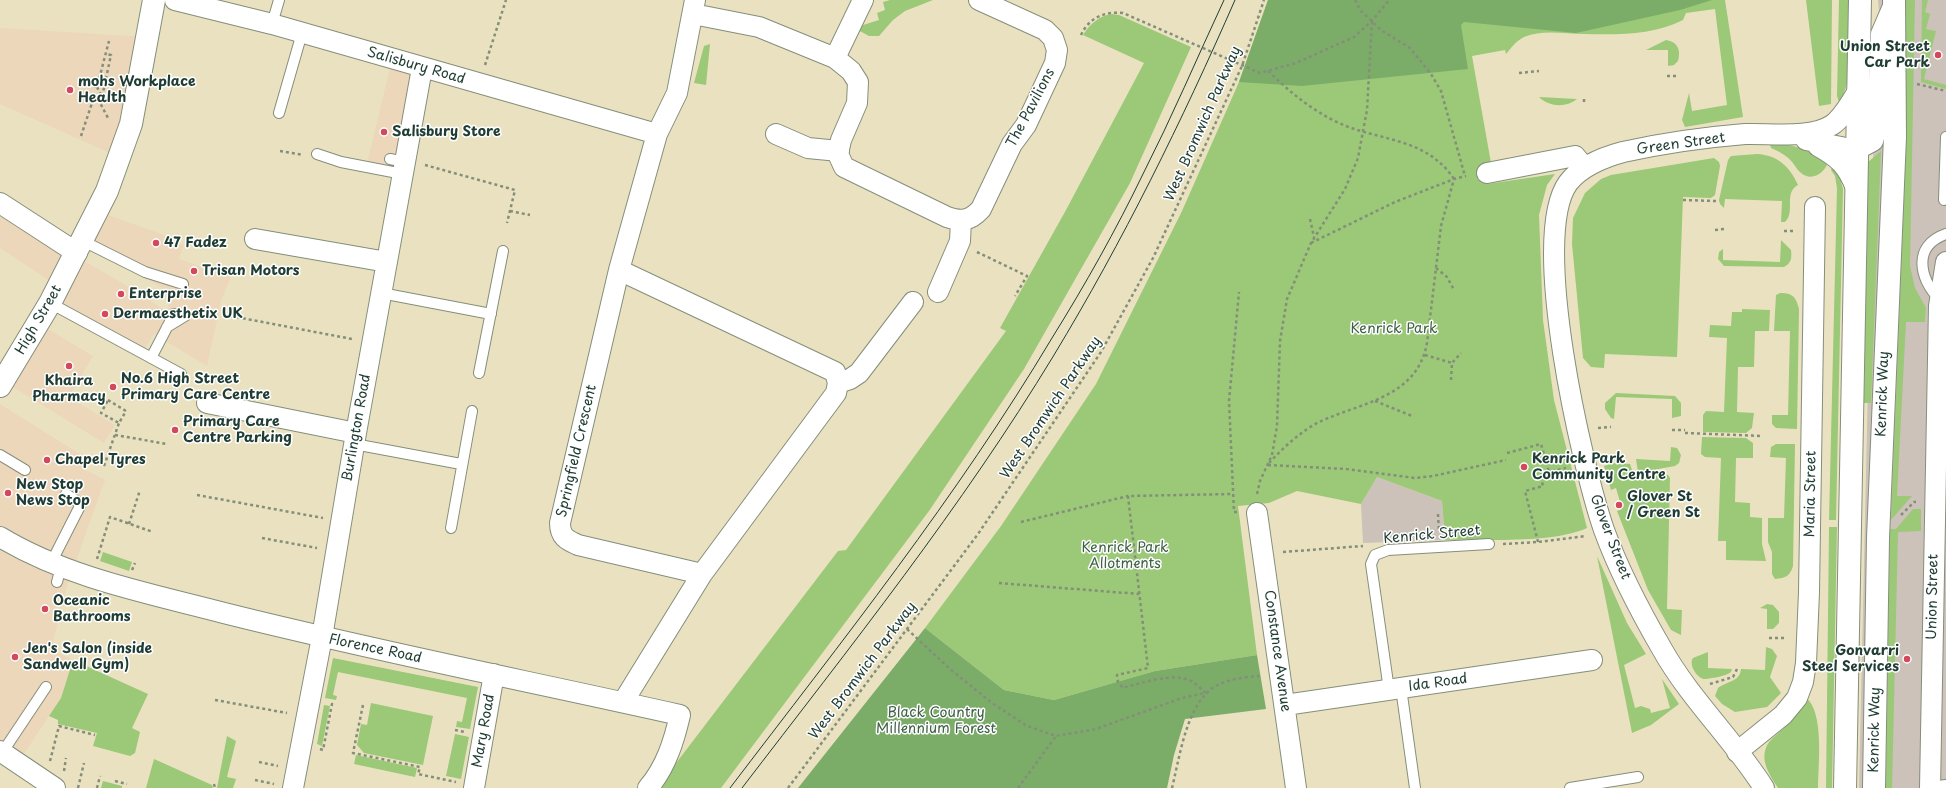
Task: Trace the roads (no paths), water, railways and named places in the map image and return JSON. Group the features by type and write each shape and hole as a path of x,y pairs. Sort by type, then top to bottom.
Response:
{"main road":[{"name":"High Street","path":"0,386 50,303 80,247 107,191 131,124 154,0"},
{"name":"Kenrick Way","path":"1845,788 1860,0"},
{"name":"Kenrick Way","path":"1874,788 1878,538 1895,137 1894,2"}],"street":[{"name":"Salisbury Road","path":"175,0 272,24 657,134"},
{"path":"835,58 863,0"},
{"name":"The Pavilions","path":"961,220 973,217 981,209 1012,144 1026,125 1055,63 1057,50 1053,38 1045,30 979,0"},
{"path":"1856,150 1873,141 1877,127 1881,34 1894,2"},
{"path":"694,7 759,27 835,58 852,71 858,82 857,103 841,140 838,154 844,167 947,217 961,220 960,241 938,292"},
{"name":"Springfield Crescent","path":"694,7 677,93 657,134 620,270 560,523 560,531 565,539 578,545 702,574"},
{"name":"Burlington Road","path":"284,786 322,637 355,439 422,68"},
{"name":"Green Street","path":"1560,200 1567,184 1585,168 1621,153 1656,146 1745,134 1780,134 1815,131 1832,125 1846,110 1858,90"},
{"path":"776,134 808,148 839,151"},
{"name":"Green Street","path":"1780,134 1856,150"},
{"name":"Green Street","path":"1806,140 1837,157 1849,172 1856,188"},
{"path":"1487,173 1575,156 1585,168"},
{"name":"Glover Street","path":"1560,200 1556,221 1554,246 1561,340 1576,424 1601,521 1631,591 1663,651 1681,678 1764,788"},
{"path":"0,203 80,247"},
{"name":"Maria Street","path":"1737,752 1783,715 1796,698 1803,682 1806,664 1809,592 1815,207"},
{"path":"255,239 387,262"},
{"name":"Union Street","path":"1935,787 1941,491 1943,289 1946,262"},
{"path":"620,270 835,372 838,382 836,393 702,574 623,702"},
{"path":"838,382 850,379 859,373 913,302"},
{"path":"207,403 355,439"},
{"name":"Constance Avenue","path":"1250,512 1280,674 1296,788"},
{"name":"Florence Road","path":"0,537 56,571 322,637 680,715 674,740 667,758 648,788"},
{"name":"Ida Road","path":"1285,705 1592,660"},
{"name":"Mary Road","path":"466,785 494,674"},
{"path":"1,752 59,781"}],"lane":[{"path":"272,24 280,0"},
{"path":"279,113 302,33"},
{"path":"1944,200 1946,138"},
{"path":"317,154 341,162 404,165"},
{"path":"1943,289 1930,290 1924,278 1923,253 1928,244 1936,237 1946,234"},
{"path":"80,247 145,272 183,284"},
{"path":"479,373 503,251"},
{"path":"381,293 490,314"},
{"path":"50,303 181,374"},
{"path":"151,358 174,314"},
{"path":"167,327 185,316"},
{"path":"451,528 461,464 472,411"},
{"path":"355,439 461,464"},
{"path":"0,455 25,470"},
{"path":"56,571 81,504 66,494"},
{"name":"Kenrick Street","path":"1395,689 1371,564 1375,555 1388,550 1489,544"},
{"path":"1,752 46,687"},
{"path":"1395,689 1415,788"},
{"path":"1570,788 1638,777"}],"tram line":[{"path":"730,788 897,568 977,455 1015,397 1076,298 1122,216 1164,131 1224,0"},
{"path":"742,788 904,576 982,467 1019,411 1054,355 1128,224 1173,135 1235,0"}],"place":[{"name":"Union Street Car Park","path":"1938,55"},
{"name":"mohs Workplace Health","path":"70,90"},
{"name":"Salisbury Store","path":"384,132"},
{"name":"47 Fadez","path":"156,243"},
{"name":"Trisan Motors","path":"194,271"},
{"name":"Enterprise","path":"121,294"},
{"name":"Dermaesthetix UK","path":"105,314"},
{"name":"Khaira Pharmacy","path":"69,366"},
{"name":"No.6 High Street Primary Care Centre","path":"113,387"},
{"name":"Primary Care Centre Parking","path":"175,430"},
{"name":"Chapel Tyres","path":"47,460"},
{"name":"Kenrick Park Community Centre","path":"1524,467"},
{"name":"New Stop News Stop","path":"8,493"},
{"name":"Glover St / Green St","path":"1619,505"},
{"name":"Oceanic Bathrooms","path":"45,609"},
{"name":"Jen's Salon (inside Sandwell Gym)","path":"15,657"},
{"name":"Gonvarri Steel Services","path":"1907,659"}],"park label":[{"name":"Kenrick Park","path":"1394,329"},
{"name":"Kenrick Park Allotments","path":"1125,556"},
{"name":"Black Country Millennium Forest","path":"936,722"}]}
